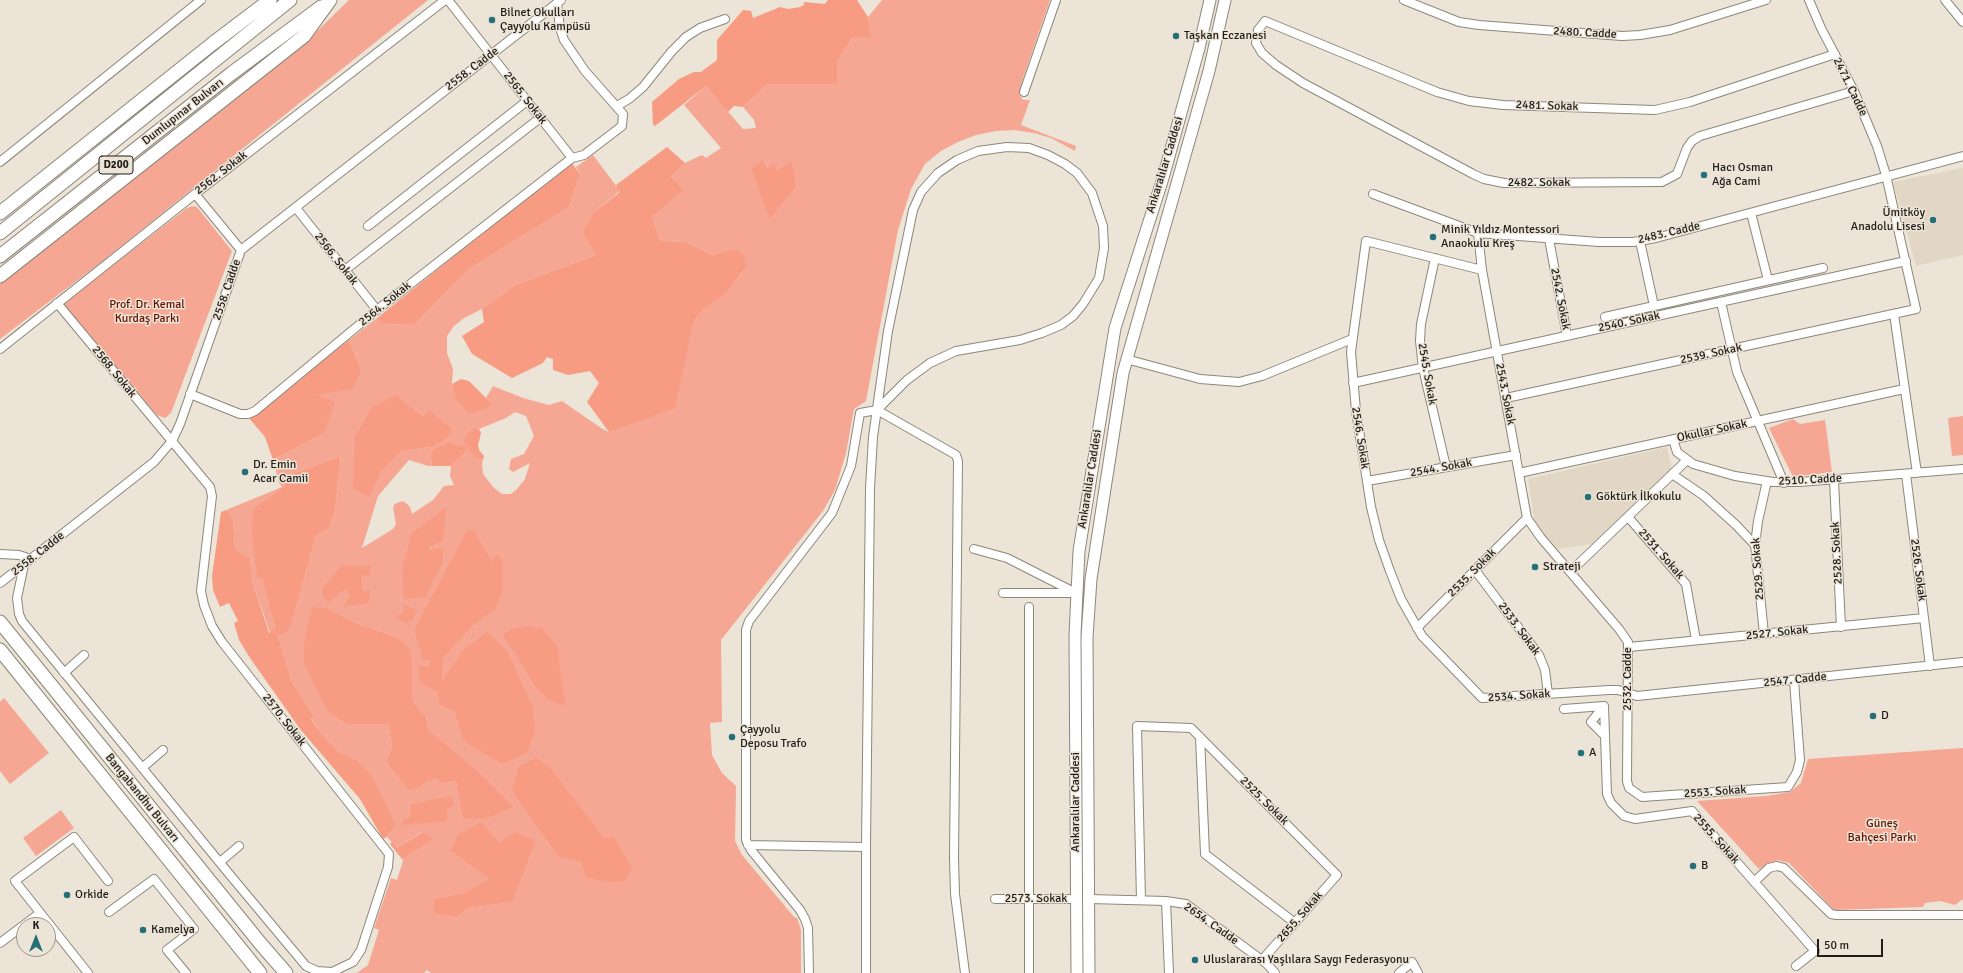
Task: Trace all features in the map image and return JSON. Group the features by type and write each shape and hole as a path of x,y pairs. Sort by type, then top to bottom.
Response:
{"main road":[{"path":"0,212 212,44 270,0"},
{"name":"Dumlupınar Bulvarı","path":"0,233 290,0"},
{"path":"0,276 304,36 330,0"},
{"name":"Dumlupınar Bulvarı","path":"0,256 232,73 330,0"},
{"name":"Ankaralılar Caddesi","path":"1077,973 1076,593 1079,551 1110,354 1119,314 1163,178 1194,68 1210,0"},
{"name":"Ankaralılar Caddesi","path":"1089,973 1089,599 1120,384 1209,71 1225,0"},
{"path":"1194,68 1209,71"},
{"path":"1110,354 1126,359"},
{"name":"Bangabandhu Bulvarı","path":"0,622 254,936 286,973"},
{"name":"Bangabandhu Bulvarı","path":"0,650 260,973"},
{"path":"1077,899 1089,899"}],"street":[{"path":"0,162 201,0"},
{"name":"2562. Sokak","path":"0,349 195,194 445,0"},
{"name":"2565. Sokak","path":"448,0 572,158"},
{"path":"1024,92 1056,0"},
{"name":"2480. Cadde","path":"1404,0 1459,22 1479,26 1622,36 1640,35 1670,30 1766,0"},
{"name":"2471. Cadde","path":"1809,0 1854,91 1868,124 1886,175"},
{"path":"1945,0 1963,22"},
{"path":"559,2 561,34 568,47 585,72 617,106 629,99 643,87 672,51 686,37 700,28 725,18"},
{"name":"2558. Cadde","path":"0,588 3,581 154,462 172,441 241,250 559,2"},
{"name":"2481. Sokak","path":"1265,21 1437,92 1469,101 1503,105 1655,110 1667,108 1835,54"},
{"name":"2482. Sokak","path":"1265,21 1258,30 1256,42 1262,53 1284,71 1309,87 1473,174 1498,182 1662,182 1677,174 1687,148 1692,141 1700,136 1854,91"},
{"path":"368,226 527,101"},
{"name":"2564. Sokak","path":"190,394 240,414 251,413 377,310 572,158 584,155 622,126 623,114 617,106"},
{"path":"345,270 540,118"},
{"path":"808,973 808,928 805,919 800,910 748,845 746,836 746,630 749,621 832,513 851,466 860,413 877,410 907,380 925,366 942,357 965,349 1020,340 1061,325 1073,316 1083,304 1099,278 1104,248 1104,231 1097,204 1092,193 1077,173 1065,164 1048,155 1028,148 1007,147 985,149 964,156 951,163 938,173 926,186 914,210 888,331 877,410 873,437 870,488 866,973"},
{"name":"2483. Cadde","path":"1373,194 1478,233 1605,242 1640,241 1751,213 1886,175 1963,156"},
{"path":"1886,175 1906,261"},
{"path":"195,194 241,250"},
{"name":"2566. Sokak","path":"296,208 377,310"},
{"path":"1751,213 1768,280"},
{"name":"2543. Sokak","path":"1478,233 1482,270 1527,518"},
{"name":"2542. Sokak","path":"1548,238 1567,336"},
{"name":"2546. Sokak","path":"1417,628 1401,599 1384,555 1373,518 1353,383 1352,338 1366,241 1434,258"},
{"path":"1640,241 1654,306"},
{"path":"1434,258 1482,270"},
{"name":"2545. Sokak","path":"1434,258 1421,324 1423,368 1446,467"},
{"name":"2540. Sokak","path":"1353,383 1906,261"},
{"name":"2539. Sokak","path":"1506,398 1916,309 1906,261"},
{"path":"1605,317 1823,268"},
{"path":"1682,299 1685,310"},
{"path":"1721,302 1731,349 1741,383 1784,483"},
{"name":"2568. Sokak","path":"57,303 172,441"},
{"path":"1894,314 1917,473"},
{"path":"1126,359 1200,379 1240,382 1262,376 1352,338"},
{"name":"Okullar Sokak","path":"1519,473 1904,389"},
{"path":"877,410 956,455 958,461 954,858 955,894 965,973"},
{"path":"1570,572 1686,461 1677,452 1673,439"},
{"name":"2570. Sokak","path":"172,441 211,490 201,591 204,605 216,634 389,854 388,867 358,956 351,963 338,970 321,972 306,966 220,862"},
{"name":"2544. Sokak","path":"1367,481 1516,455"},
{"name":"2510. Cadde","path":"1686,461 1722,473 1784,483 1963,469"},
{"path":"1672,474 1704,496 1736,524 1755,545"},
{"name":"2526. Sokak","path":"1906,474 1930,666"},
{"name":"2528. Sokak","path":"1834,480 1841,626"},
{"name":"2529. Sokak","path":"1764,634 1755,545 1758,521 1767,481"},
{"name":"2531. Sokak","path":"1628,516 1686,584 1696,640"},
{"name":"2535. Sokak","path":"1417,628 1527,518"},
{"name":"2532. Cadde","path":"1527,518 1541,538 1623,634 1629,647 1626,781 1632,791 1642,797"},
{"path":"974,549 1007,558 1076,593"},
{"path":"0,554 19,555 27,562 18,589 19,614 22,621 142,768 220,862 239,846"},
{"name":"2533. Sokak","path":"1475,570 1539,655 1545,670 1548,694"},
{"path":"1003,593 1076,593"},
{"path":"1029,607 1029,973"},
{"name":"2527. Sokak","path":"1629,647 1924,618"},
{"name":"2534. Sokak","path":"1417,628 1429,644 1482,698 1609,690 1618,690 1628,694"},
{"path":"64,672 84,655"},
{"name":"2547. Cadde","path":"1628,694 1637,696 1963,662"},
{"name":"2553. Sokak","path":"1642,797 1788,787 1797,772 1800,760 1794,680"},
{"path":"1564,709 1604,706"},
{"path":"1604,706 1590,722 1605,736"},
{"name":"2555. Sokak","path":"1604,706 1607,794 1614,808 1624,816 1635,819 1692,811 1815,951 1796,966"},
{"name":"2525. Sokak","path":"1141,900 1138,726 1191,728 1337,875"},
{"path":"1200,737 1205,854 1295,923"},
{"path":"142,768 163,750"},
{"path":"88,973 15,881 74,837 108,881"},
{"path":"748,845 866,847"},
{"path":"1754,882 1769,868 1777,866 1784,868 1831,914 1836,915 1963,915"},
{"name":"2655. Sokak","path":"1262,960 1337,875"},
{"path":"109,912 154,879 194,929 167,950 186,973"},
{"name":"2573. Sokak","path":"995,899 1077,899"},
{"name":"2654. Cadde","path":"1089,899 1166,901 1182,903 1191,907 1262,960 1271,967 1275,973"},
{"path":"1166,901 1169,973"},
{"path":"35,917 40,913"},
{"path":"0,943 16,931"},
{"path":"1399,973 1412,962 1418,973"}],"shaded area":[{"path":"828,0 857,0 868,17 872,37 853,37 837,62 837,84 768,84 743,107 734,106 728,112 706,86 655,126 653,124 652,102 679,79 694,72 701,72 717,60 717,40 743,10 751,11 753,18 780,7 788,9 800,7 804,5 804,2 825,4"},
{"path":"667,147 685,163 671,177 683,190 652,217 660,241 686,242 712,255 735,249 744,256 746,266 725,294 698,314 692,327 675,408 609,432 587,402 599,383 590,371 568,375 553,370 553,359 547,357 543,363 512,378 472,354 462,336 484,322 482,309 515,285 596,255 583,232 594,212 620,192 616,185"},
{"path":"763,160 766,170 774,163 777,171 791,161 795,179 795,188 769,219 751,169"},
{"path":"571,162 580,174 569,207 469,269 414,325 382,324 376,319"},
{"name":"Ümitköy Anadolu Lisesi","path":"1963,168 1963,255 1916,266 1893,182"},
{"path":"349,340 361,370 352,389 316,395 335,402 324,433 273,460 265,437 248,417"},
{"path":"461,379 469,381 493,405 473,413 467,412 455,398 452,384"},
{"path":"396,395 423,416 428,410 453,430 444,440 432,447 402,451 381,472 369,497 353,488 355,437 372,407"},
{"path":"475,428 479,429 481,433 478,445 479,450 484,456 483,459 480,459 470,452 464,441 468,433"},
{"path":"447,442 458,446 465,446 466,452 451,466 432,466 430,451"},
{"name":"Göktürk İlkokulu","path":"1667,447 1672,469 1627,515 1593,544 1557,549 1535,524 1528,479"},
{"path":"341,456 335,510 329,528 316,536 293,619 286,633 278,635 291,680 314,716 311,719 319,731 338,751 358,761 372,777 396,825 387,837 383,839 360,799 300,729 250,658 239,640 234,623 238,621 229,603 220,607 213,590 212,576 221,512 226,510 233,518 235,549 250,558 253,583 269,633 275,628 262,578 257,577 252,536 253,508 283,487 292,474"},
{"path":"446,507 443,540 430,547 430,549 443,548 443,562 425,597 404,599 402,571 412,533"},
{"path":"468,529 474,531 492,561 497,554 502,560 502,593 494,611 473,626 444,658 442,681 461,652 487,632 507,651 532,706 535,729 527,753 502,764 470,745 462,738 454,712 439,705 436,691 421,683 418,665 429,667 430,660 423,660 414,629"},
{"path":"341,566 371,566 370,575 362,576 363,591 370,590 369,603 342,607 349,597 345,589 328,603 322,594 323,588"},
{"path":"403,604 416,610 413,619 406,624 395,616 404,613"},
{"path":"312,607 329,609 354,622 396,637 404,643 410,650 412,664 412,700 426,717 429,730 476,769 513,807 485,819 462,818 456,781 439,784 438,779 409,790 386,761 392,747 388,724 348,724 328,712 304,663 304,643"},
{"path":"529,626 542,628 557,646 565,706 549,700 534,685 518,657 502,635 512,629"},
{"path":"536,758 551,768 604,838 614,837 632,869 624,881 609,882 585,877 581,862 558,856 512,791 519,766"},
{"path":"451,795 454,806 447,808 447,821 402,825 403,819 409,819 410,804"},
{"path":"481,822 499,843 515,832 535,841 512,902 469,908 457,917 434,913 434,899 463,893 490,879 450,851 458,835"},
{"path":"423,832 433,839 402,859 390,844 392,842 397,848"}],"green space":[{"path":"349,0 428,0 100,263 0,339 0,284 311,37"},
{"path":"882,0 1050,0 1021,84 1020,95 1023,100 1030,100 1021,125 1076,146 1075,151 1051,138 1034,133 1014,130 996,131 976,135 958,142 941,151 925,164 911,189 898,230 866,401 854,409 846,453 835,490 823,511 721,640 722,722 710,723 712,755 722,773 736,786 735,841 742,855 794,917 797,918 801,930 801,973 431,973 427,970 424,973 357,973 368,965 379,930 374,928 391,878 397,880 403,861 402,859 432,839 422,832 397,848 387,837 396,825 358,761 338,751 319,731 311,718 314,716 291,680 278,635 293,619 316,536 329,528 335,510 341,456 292,474 283,487 253,508 257,577 262,577 275,628 270,633 253,583 250,558 235,549 233,518 226,510 282,487 279,483 273,460 324,433 315,395 361,370 349,340 376,319 382,324 414,325 469,269 569,207 580,174 576,167 593,155 620,191 594,212 596,255 515,285 482,309 464,318 454,326 447,336 447,353 453,369 452,384 455,398 493,405 486,398 493,386 523,398 549,405 562,401 609,432 692,327 698,314 725,294 735,249 712,255 686,242 660,241 652,217 682,190 671,177 685,163 702,155 706,158 721,148 684,105 706,86 743,129 756,128 754,120 743,107 768,84 837,84 837,62 853,37 872,37 868,17","holes":["751,169 777,171 769,218","396,395 423,416 428,410 432,447 402,451 381,472","515,412 526,416 534,436 524,454 511,459 509,469 513,472 530,463 525,479 511,494 502,494 494,488 483,474 483,459 480,459 477,456 475,428 479,429 506,418","447,442 466,452 451,466 450,476 454,485 444,486 433,500 412,514 410,507 406,503 402,501 395,504 393,507 396,524 393,529 362,548 378,496 409,460 432,466 430,451","446,507 430,550 402,571","469,529 474,532 492,561 494,611 473,626 444,658 442,682 461,652 462,738 454,712 439,705 436,691 418,666 429,667 430,660 414,629","371,566 362,576 363,591 369,591 342,607 349,597 345,589","329,609 354,622 396,637 412,664 412,700 426,717 429,730 476,769 512,807 462,818 456,781 439,784 438,779 427,782 420,787 386,761 392,747 388,724","551,768 604,839 585,877 581,862 512,791","451,795 447,808 402,824 403,819 409,819 410,804","499,843 512,902 469,908 457,917 435,899 463,893 491,879 450,851"]},
{"name":"Prof. Dr. Kemal Kurdaş Parkı","path":"192,206 197,207 232,251 171,413 165,418 157,415 63,304 187,208"},
{"path":"1963,416 1963,455 1952,456 1948,418"},
{"path":"1793,419 1800,424 1825,420 1832,472 1793,477 1769,428"},
{"path":"4,698 49,753 10,784 0,771 0,702"},
{"name":"Güneş Bahçesi Parkı","path":"1963,748 1963,899 1955,905 1940,901 1925,903 1923,907 1834,910 1789,863 1778,860 1759,869 1697,801 1766,796 1790,792 1801,783 1808,759"},
{"path":"61,810 74,828 36,856 23,838"}],"place":[{"name":"Bilnet Okulları Çayyolu Kampüsü","path":"492,20"},
{"name":"Taşkan Eczanesi","path":"1176,36"},
{"name":"Hacı Osman Ağa Cami","path":"1704,175"},
{"name":"Ümitköy Anadolu Lisesi","path":"1933,220"},
{"name":"Minik Yıldız Montessori Anaokulu Kreş","path":"1433,237"},
{"name":"Dr. Emin Acar Camii","path":"245,472"},
{"name":"Göktürk İlkokulu","path":"1588,497"},
{"name":"Strateji","path":"1535,567"},
{"name":"D","path":"1873,716"},
{"name":"Çayyolu Deposu Trafo","path":"732,737"},
{"name":"A","path":"1581,753"},
{"name":"B","path":"1693,866"},
{"name":"Orkide","path":"67,895"},
{"name":"Kamelya","path":"143,930"},
{"name":"Uluslararası Yaşlılara Saygı Federasyonu","path":"1195,960"}]}
